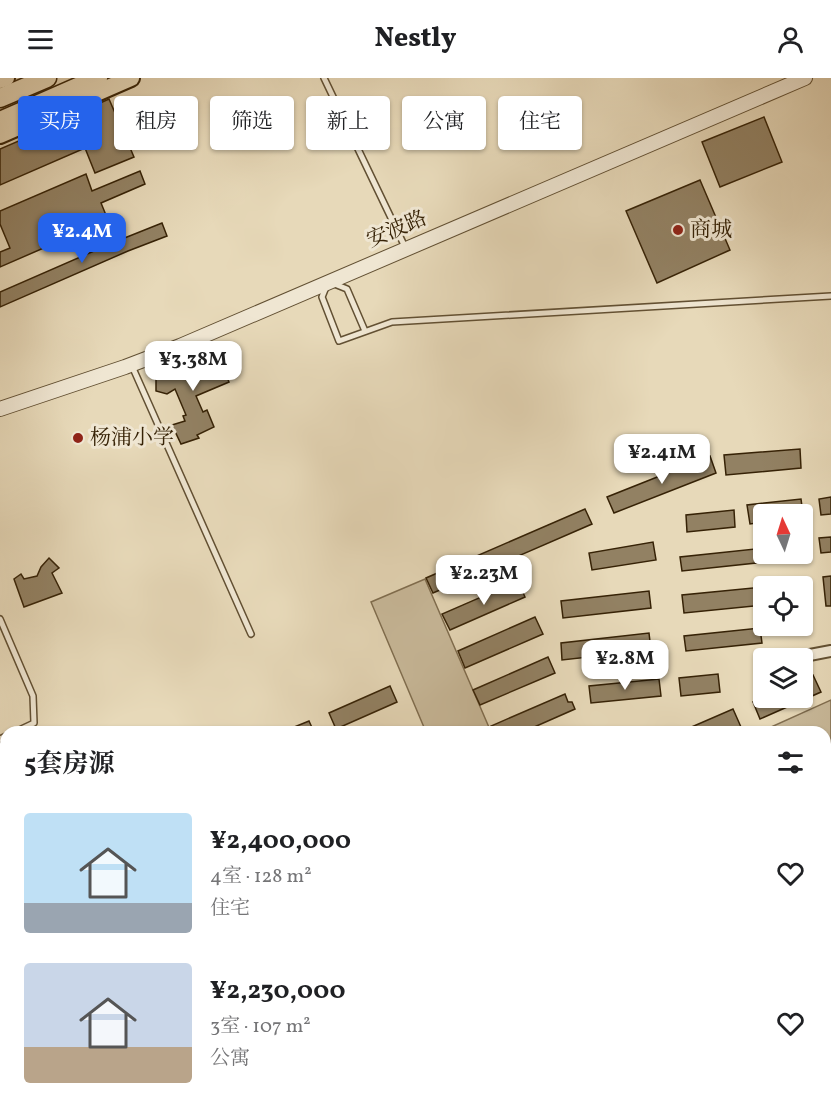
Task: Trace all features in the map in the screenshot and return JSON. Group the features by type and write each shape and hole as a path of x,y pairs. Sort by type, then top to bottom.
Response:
{"highway":[{"path":"0,98 47,78"},
{"path":"0,121 98,78"}],"main road":[{"path":"0,81 6,78"},
{"path":"0,135 130,78"}],"street":[{"name":"安波路","path":"0,409 180,346 806,78"},
{"path":"813,654 831,651"}],"lane":[{"path":"324,78 406,248"},
{"path":"365,331 346,289 329,281 322,297 339,341 392,322 831,296"},
{"path":"131,364 250,634"},
{"path":"0,619 33,696 34,723 28,726"}],"shaded area":[{"path":"425,579 488,726 423,726 371,602"},
{"path":"831,700 831,726 773,726"}],"building":[{"path":"109,99 114,111 114,150 131,150 134,157 95,173 86,150 102,150 102,102"},
{"path":"764,117 782,162 720,187 702,142"},
{"path":"18,141 18,150 80,150 0,185 0,149"},
{"path":"140,171 145,184 101,203 108,220 0,267 0,252 10,248 0,224 0,211 86,174 92,191"},
{"name":"商城","path":"700,180 730,250 657,283 626,211"},
{"path":"162,223 167,236 0,307 0,292"},
{"path":"212,352 213,356 217,354 229,382 196,396 203,412 207,410 214,427 197,435 199,438 181,444 172,425 185,421 183,416 186,415 175,389 167,394 156,391 156,378 173,372 171,368"},
{"path":"800,449 801,468 726,475 724,455"},
{"path":"710,456 716,473 614,513 607,497"},
{"path":"831,497 831,514 821,515 819,499"},
{"path":"801,499 802,504 756,504"},
{"path":"753,504 753,524 750,524 747,505"},
{"path":"585,509 592,524 433,593 426,578"},
{"path":"734,510 735,527 687,532 686,515"},
{"path":"831,537 831,552 821,553 819,538"},
{"path":"653,542 656,560 592,570 589,553"},
{"path":"753,549 753,563 682,571 680,557"},
{"path":"49,558 59,568 52,573 62,593 24,607 14,579 21,574 24,579 37,576"},
{"path":"831,576 831,606 826,606 823,577"},
{"path":"518,581 525,597 450,630 442,614"},
{"path":"753,588 753,606 684,613 682,595"},
{"path":"649,591 651,608 563,618 561,601"},
{"path":"535,617 543,634 465,668 458,651"},
{"path":"753,629 753,636 761,636 762,643 686,651 684,636"},
{"path":"649,633 651,650 562,660 561,643"},
{"path":"548,657 555,673 480,705 473,690"},
{"path":"718,674 720,692 681,696 679,678"},
{"path":"813,675 821,692 813,696"},
{"path":"659,679 661,696 591,703 589,686"},
{"path":"390,686 397,702 343,726 335,726 329,713"},
{"path":"565,694 568,702 572,702 575,709 537,726 491,726"},
{"path":"755,708 785,708 760,719"},
{"path":"733,709 741,726 694,726"},
{"path":"309,721 311,726 297,726"}],"place":[{"name":"商城","path":"678,230"},
{"name":"杨浦小学","path":"78,438"}]}
